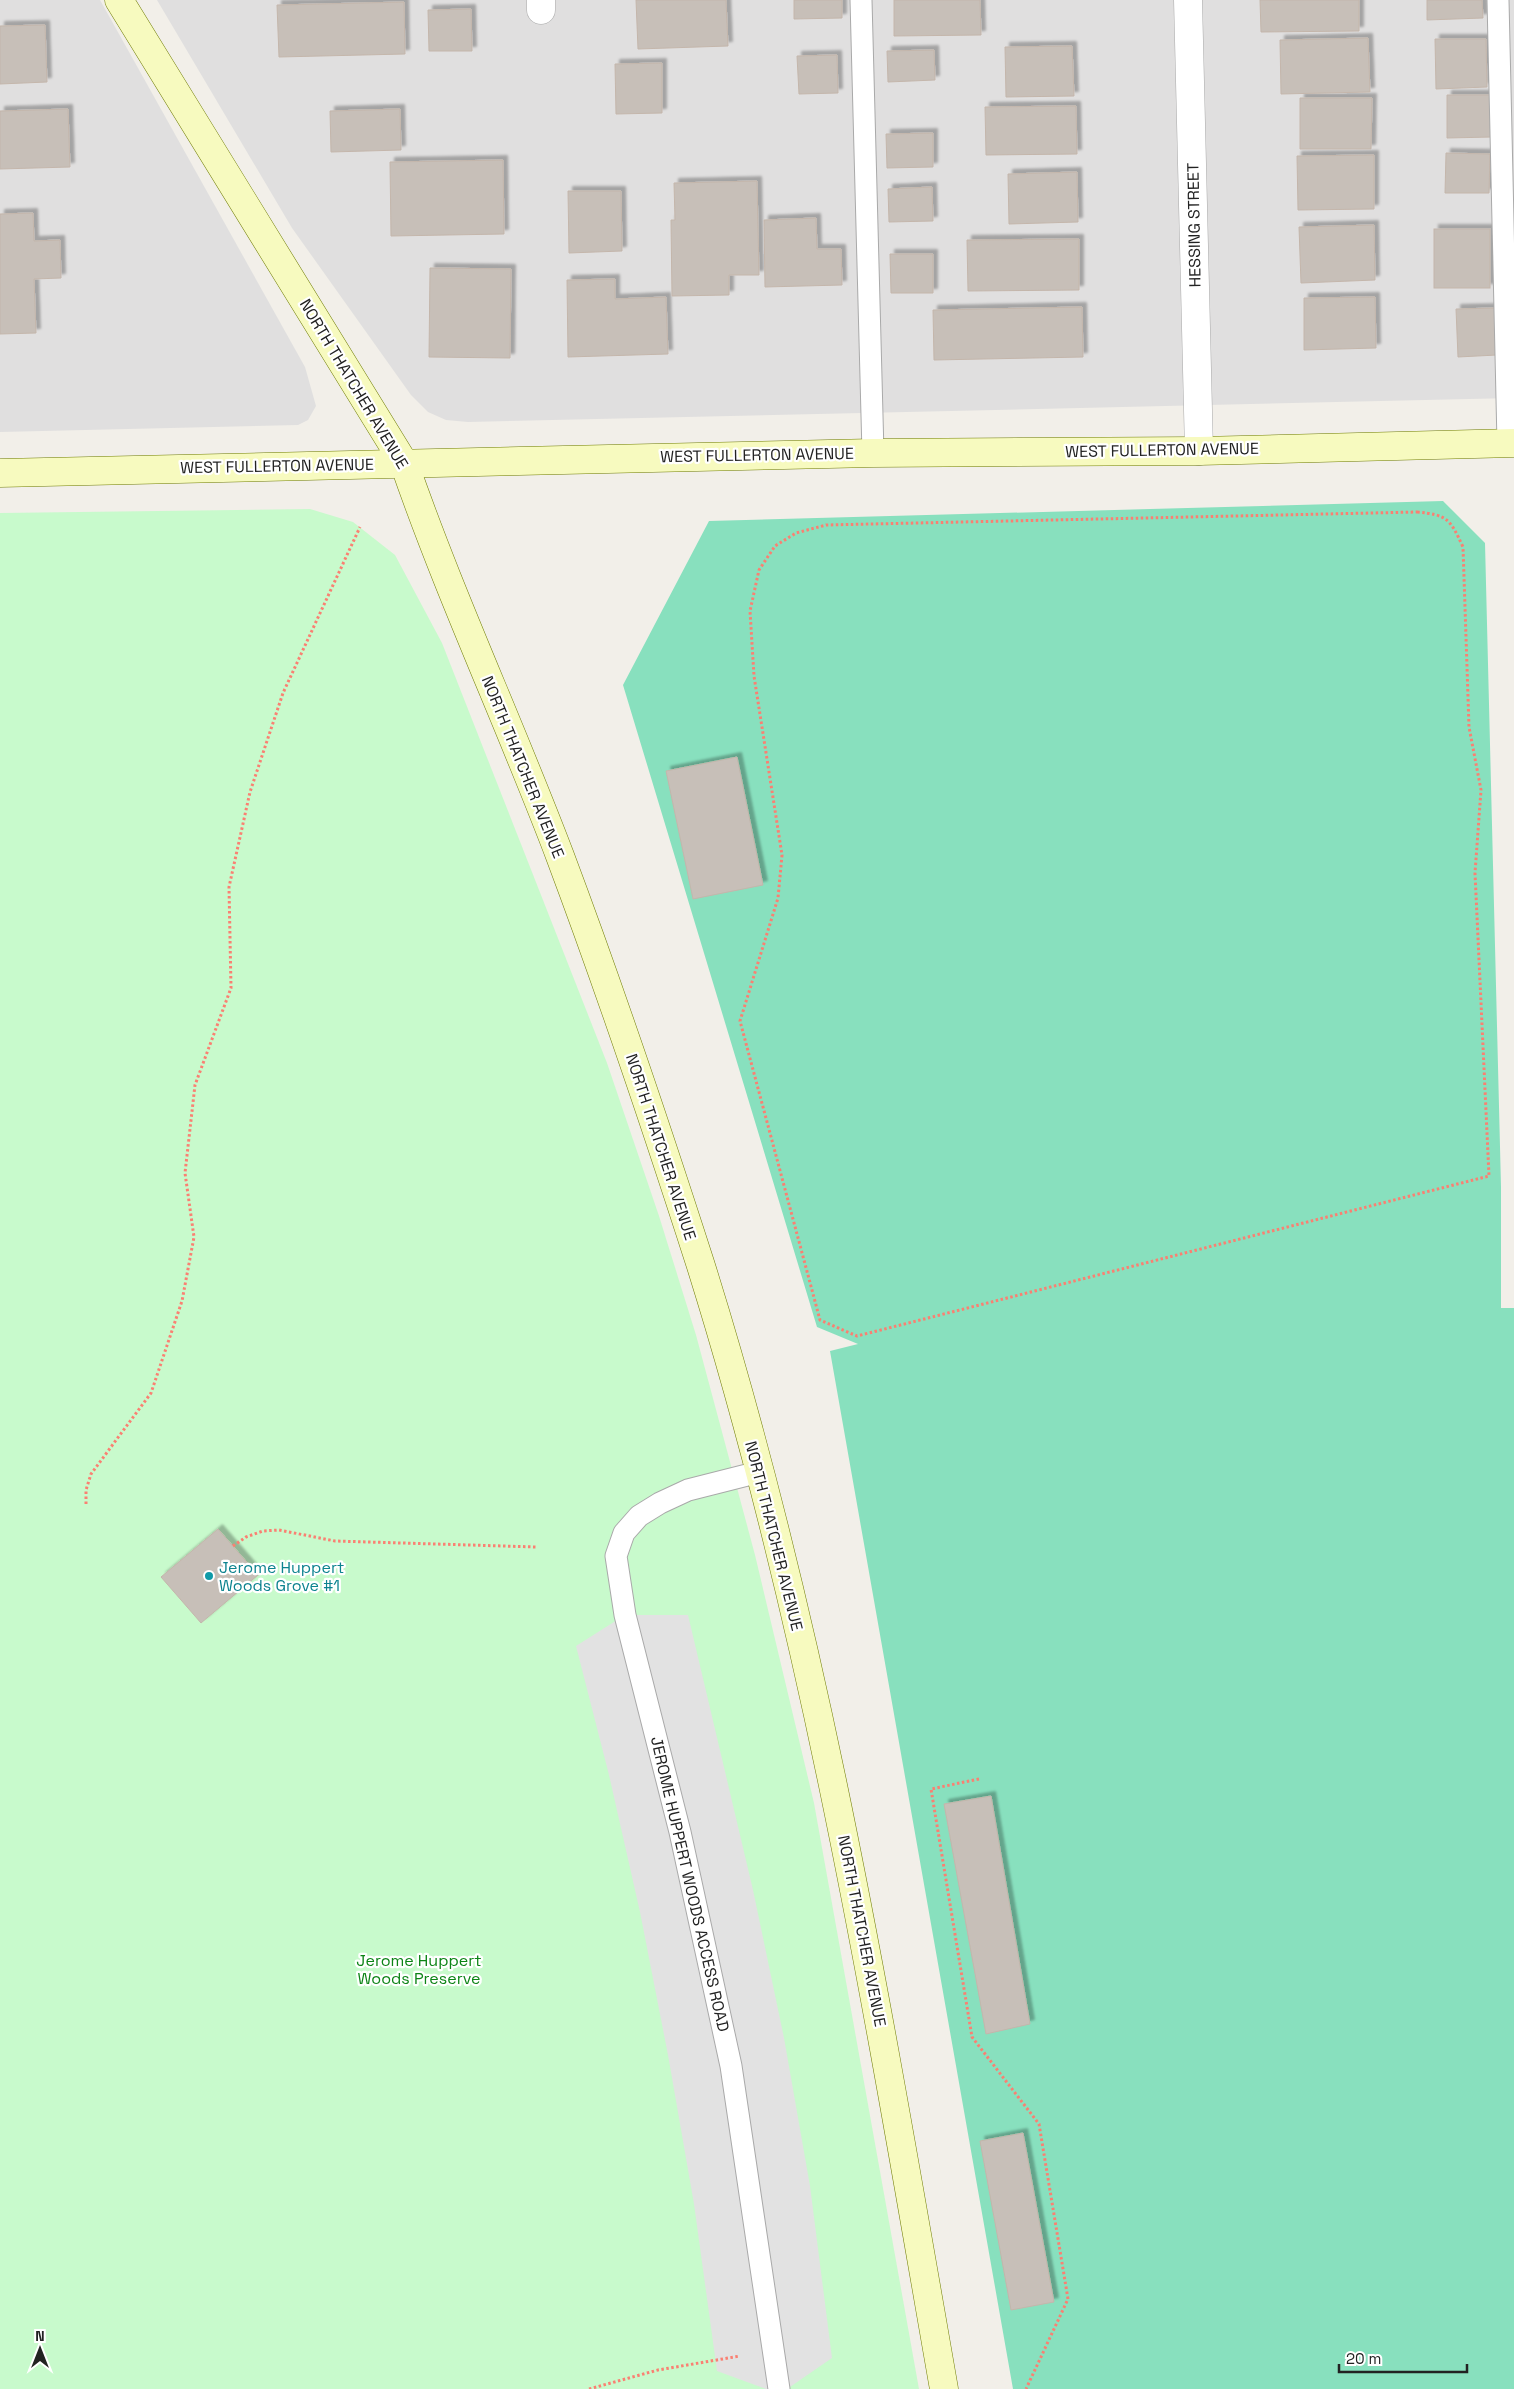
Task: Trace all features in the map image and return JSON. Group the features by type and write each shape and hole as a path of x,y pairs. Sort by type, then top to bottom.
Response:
{"street":[{"name":"NORTH THATCHER AVENUE","path":"119,0 404,463 424,522 559,855 645,1094 702,1272 759,1472 814,1690 844,1834 944,2389"},
{"name":"HESSING STREET","path":"1188,0 1199,451"},
{"name":"WEST FULLERTON AVENUE","path":"0,473 873,453 1199,451 1511,443"}],"lane":[{"path":"861,0 873,453"},
{"path":"1498,0 1511,443"},
{"name":"JEROME HUPPERT WOODS ACCESS ROAD","path":"759,1472 688,1490 660,1503 638,1516 624,1533 616,1556 625,1615 680,1832 732,2066 779,2389"}],"path":[{"path":"1417,512 1440,514 1453,526 1463,547 1469,727 1481,790 1476,873 1489,1176 857,1336 820,1320 740,1021 778,898 782,855 754,676 750,611 759,570 775,546 796,533 826,525 1417,512"},
{"path":"86,1504 86,1490 91,1474 151,1393 182,1301 194,1237 185,1173 195,1085 231,988 229,887 250,792 283,693 360,526"},
{"path":"233,1546 246,1537 263,1531 279,1530 335,1541 536,1548"},
{"path":"979,1779 930,1789 972,2038 1039,2124 1068,2299 1026,2389"},
{"path":"589,2389 658,2370 715,2358 774,2351"}],"shaded area":[{"path":"0,0 100,0 305,367 316,406 308,420 298,425 0,432"},
{"path":"157,0 1514,0 1514,398 468,422 446,420 428,412 411,395 292,228"},
{"path":"625,1615 688,1615 753,1890 784,2038 810,2186 832,2358 787,2389 766,2389 717,2371 694,2204 668,2055 640,1912 609,1775 576,1646"}],"green space":[{"path":"1443,501 1485,543 1501,1187 1501,1308 1514,1308 1514,2389 1013,2389 830,1351 858,1344 817,1327 623,685 709,521"},
{"name":"Jerome Huppert Woods Preserve","path":"310,509 353,522 395,555 442,643 607,1063 659,1216 696,1335 755,1555 814,1803 919,2389 0,2389 0,513"}],"building":[{"path":"636,0 726,0 728,46 638,49"},
{"path":"794,0 842,0 842,18 794,19"},
{"path":"894,0 980,0 981,35 894,36"},
{"path":"1260,0 1359,0 1359,31 1261,32"},
{"path":"1427,0 1482,0 1483,18 1427,20"},
{"path":"404,2 405,54 279,57 277,5"},
{"path":"471,9 472,51 429,51 428,10"},
{"path":"45,25 47,82 0,84 0,26"},
{"path":"1368,38 1370,92 1281,94 1280,40"},
{"path":"1435,39 1486,39 1487,87 1436,89"},
{"path":"1072,46 1074,96 1006,97 1005,47"},
{"path":"934,50 935,80 888,82 887,51"},
{"path":"837,55 838,93 799,94 797,56"},
{"path":"662,63 662,113 616,114 615,64"},
{"path":"1447,95 1492,95 1492,137 1447,138"},
{"path":"1300,98 1372,98 1371,149 1300,149"},
{"path":"1076,106 1077,154 986,155 985,107"},
{"path":"68,109 70,167 0,169 0,111"},
{"path":"400,109 401,150 331,152 330,111"},
{"path":"933,133 933,167 887,168 886,134"},
{"path":"1446,153 1490,154 1489,193 1445,193"},
{"path":"1374,155 1374,209 1298,210 1297,156"},
{"path":"503,160 504,234 391,236 390,162"},
{"path":"1077,172 1078,222 1009,224 1008,174"},
{"path":"757,181 759,275 729,275 729,295 672,296 671,220 675,220 674,183"},
{"path":"932,187 933,221 889,222 888,189"},
{"path":"568,191 621,191 622,251 569,253"},
{"path":"33,213 34,241 60,240 61,278 34,279 36,333 0,334 0,214"},
{"path":"816,218 817,249 841,249 842,285 765,287 764,220"},
{"path":"1374,225 1375,280 1301,283 1299,227"},
{"path":"1434,229 1490,229 1490,288 1434,288"},
{"path":"1079,239 1079,290 968,291 967,240"},
{"path":"890,254 933,254 933,293 891,293"},
{"path":"430,268 511,269 510,358 429,357"},
{"path":"615,279 615,299 666,297 668,354 568,357 567,280"},
{"path":"1375,297 1376,348 1304,350 1304,298"},
{"path":"1082,307 1083,357 934,360 933,310"},
{"path":"1496,308 1497,355 1458,357 1456,309"},
{"path":"737,757 763,885 693,899 666,771"},
{"name":"Jerome Huppert Woods Grove #1","path":"218,1529 258,1575 201,1623 161,1577"},
{"path":"991,1796 1030,2024 986,2034 944,1804"},
{"path":"1023,2133 1054,2302 1011,2310 980,2141"}],"place":[{"name":"Jerome Huppert Woods Grove #1","path":"209,1576"}]}
